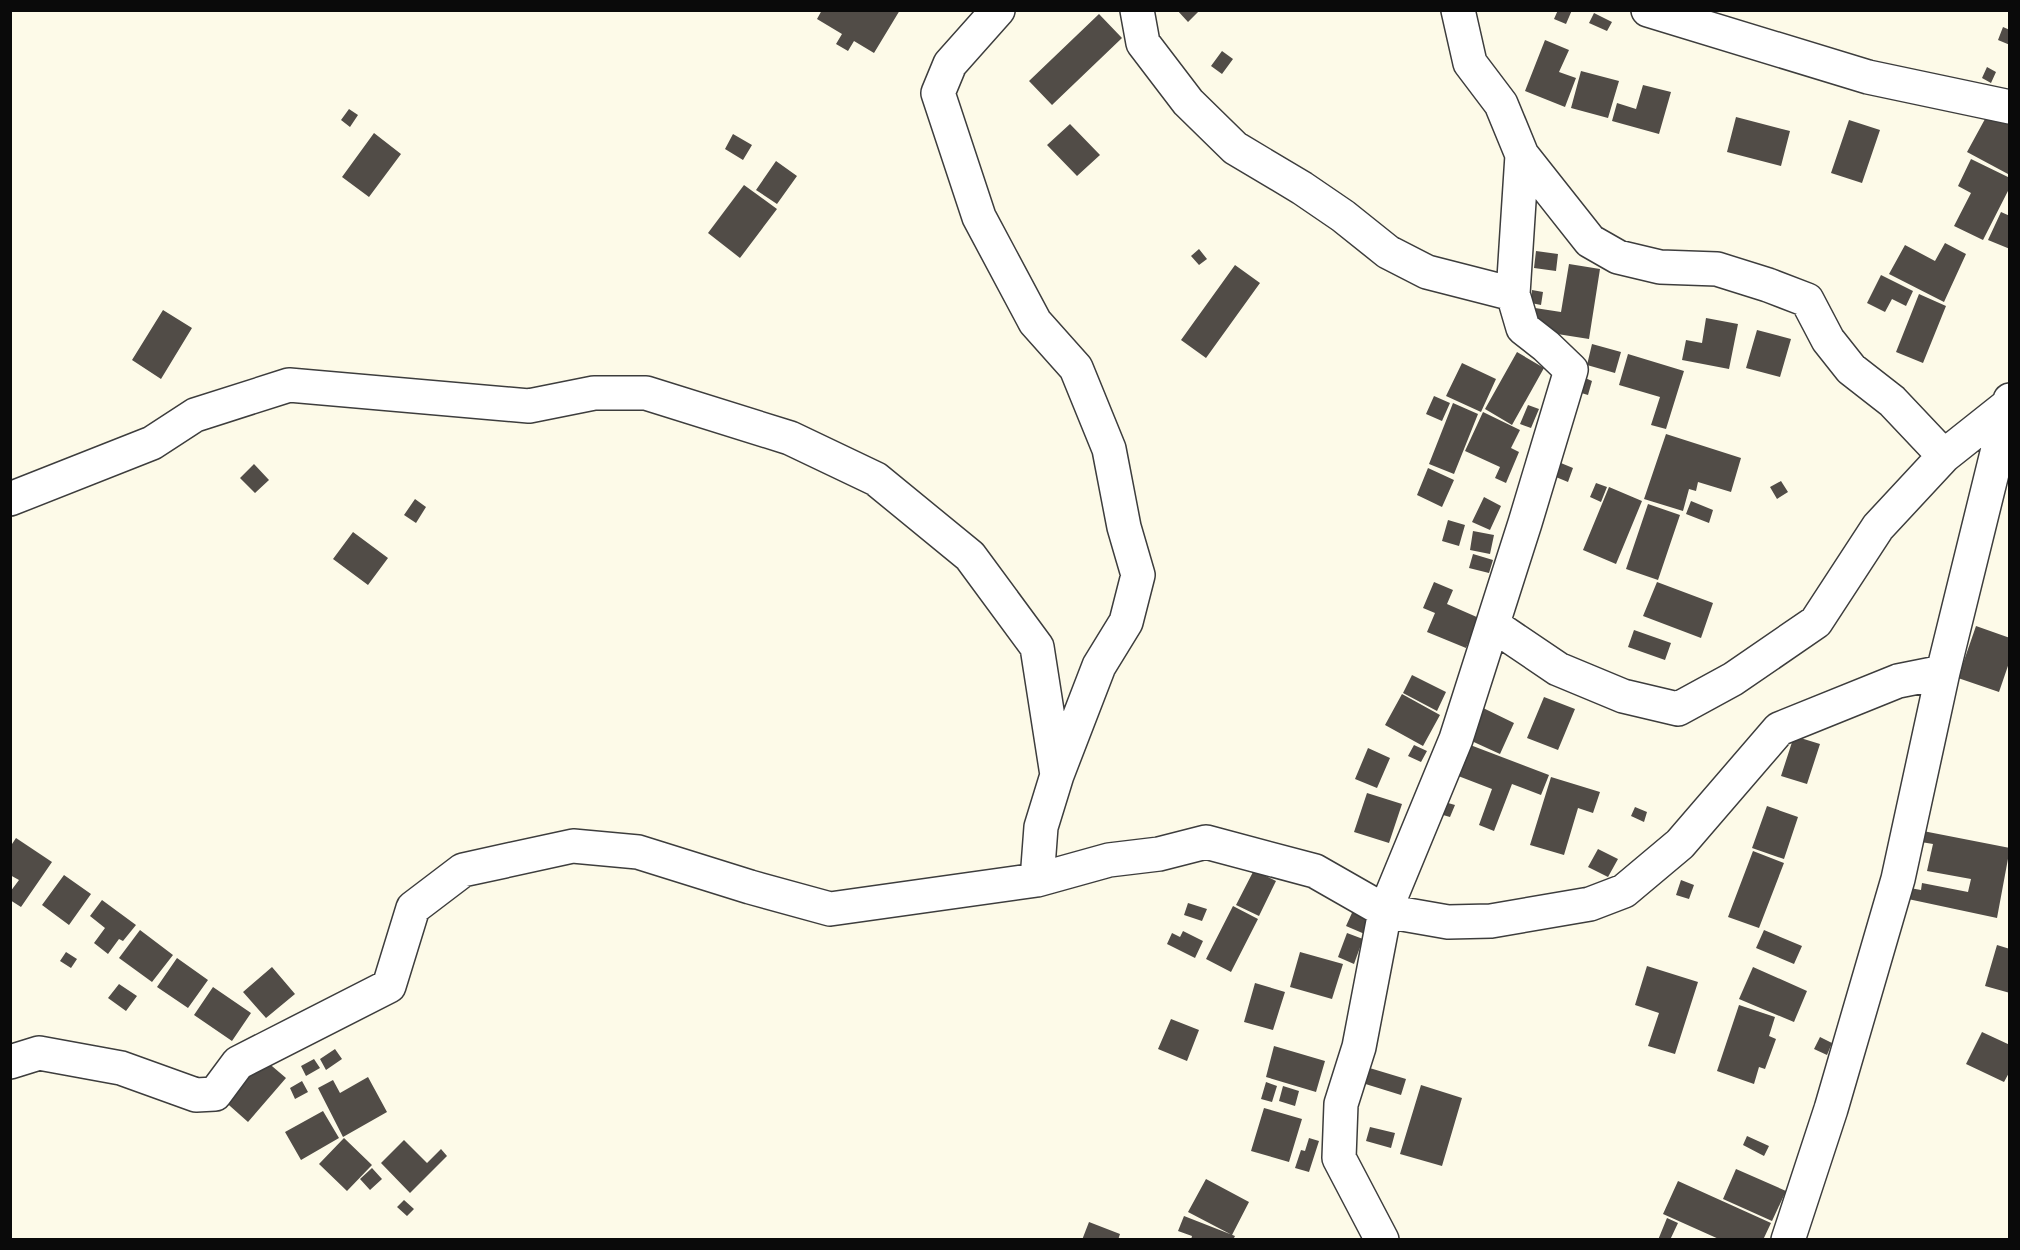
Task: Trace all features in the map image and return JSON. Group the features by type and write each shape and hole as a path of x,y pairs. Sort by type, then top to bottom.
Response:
{"street":[{"path":"998,10 950,64 939,93 979,217 1035,322 1076,368 1109,449 1124,527 1138,575 1126,622 1099,666 1057,775 1041,827 1036,880"},
{"path":"1137,10 1143,43 1188,102 1235,148 1302,188 1398,257 1427,272 1514,294"},
{"path":"1458,10 1470,63 1501,104 1522,155 1590,241 1618,257 1660,267 1717,270 1808,300 1828,340 1851,369 1892,401 1944,456"},
{"path":"1648,10 1868,76 2010,107"},
{"path":"1382,1239 1339,1158 1341,1104 1359,1047 1386,911 1456,739 1571,370 1523,328 1514,294 1522,155"},
{"path":"10,499 152,443 195,416 289,385 529,406 594,393 646,393 790,438 876,479 970,556 1037,647 1057,775"},
{"path":"1493,625 1558,669 1623,696 1678,709 1733,679 1816,622 1878,526 1944,456 2008,403"},
{"path":"1788,1239 1831,1109 1898,879 1943,672 2008,403"},
{"path":"10,1062 39,1053 121,1068 196,1095 215,1094 238,1063 389,986 413,908 463,870 573,846 638,852 830,909 1036,880 1109,860 1159,854 1206,842 1315,871 1386,911 1448,922 1491,921 1590,904 1624,891 1680,844 1779,729 1898,681 1943,672"}],"building":[{"path":"822,10 900,10 874,53 854,41 848,51 836,44 842,34 817,19"},
{"path":"1177,10 1200,10 1188,22"},
{"path":"1558,10 1572,10 1566,24 1554,19"},
{"path":"1594,13 1612,22 1607,31 1589,23"},
{"path":"1099,14 1122,38 1052,105 1029,81"},
{"path":"2003,27 2010,30 2010,45 1998,40"},
{"path":"1545,40 1569,50 1559,72 1576,78 1565,107 1525,91"},
{"path":"1222,51 1233,59 1222,74 1211,66"},
{"path":"1987,67 1996,72 1991,83 1982,78"},
{"path":"1581,71 1619,81 1608,118 1571,108"},
{"path":"1643,85 1671,92 1659,134 1612,121 1617,103 1636,109"},
{"path":"1991,108 2010,118 2010,171 2008,174 1967,152"},
{"path":"349,109 358,115 350,127 341,120"},
{"path":"1736,117 1790,131 1781,166 1727,152"},
{"path":"1849,120 1880,130 1862,183 1831,173"},
{"path":"1070,124 1100,155 1077,176 1047,145"},
{"path":"374,133 401,154 369,197 342,177"},
{"path":"733,134 752,145 743,160 725,149"},
{"path":"1971,159 2010,178 2010,187 1983,240 1954,226 1971,193 1958,186"},
{"path":"776,161 797,176 777,204 756,190"},
{"path":"744,185 777,209 740,258 708,233"},
{"path":"2001,212 2010,216 2010,249 1988,240"},
{"path":"1945,243 1966,254 1944,302 1889,274 1905,245 1935,261"},
{"path":"1199,249 1207,259 1199,265 1191,256"},
{"path":"1536,251 1558,254 1556,271 1534,268"},
{"path":"1569,264 1600,269 1589,339 1532,330 1535,308 1561,312"},
{"path":"1235,265 1260,283 1206,358 1181,340"},
{"path":"1881,275 1913,291 1906,306 1892,299 1885,312 1867,303"},
{"path":"1532,290 1543,292 1541,305 1531,303"},
{"path":"1919,294 1946,306 1923,363 1896,352"},
{"path":"163,310 192,328 161,379 132,360"},
{"path":"1706,318 1738,324 1729,369 1682,360 1686,340 1702,343"},
{"path":"1757,330 1791,339 1780,377 1746,368"},
{"path":"1592,344 1621,352 1615,373 1587,365"},
{"path":"1517,352 1544,368 1512,425 1485,409"},
{"path":"1628,354 1684,371 1666,429 1651,425 1660,397 1619,385"},
{"path":"1462,363 1496,379 1481,412 1446,396"},
{"path":"1583,377 1592,381 1588,395 1578,392"},
{"path":"1434,396 1450,403 1442,421 1426,414"},
{"path":"1453,403 1478,414 1454,474 1429,464"},
{"path":"1528,405 1539,409 1531,428 1520,424"},
{"path":"1483,412 1520,430 1511,448 1519,452 1506,483 1495,478 1500,467 1465,451"},
{"path":"1666,434 1741,458 1731,492 1698,482 1696,491 1689,489 1683,511 1644,499"},
{"path":"1556,461 1573,468 1568,482 1551,475"},
{"path":"254,464 269,480 255,493 240,478"},
{"path":"1428,468 1454,480 1442,507 1417,495"},
{"path":"1781,481 1788,492 1777,499 1770,487"},
{"path":"1596,483 1607,487 1601,502 1590,497"},
{"path":"1609,487 1642,501 1616,564 1583,550"},
{"path":"1484,497 1501,506 1490,530 1472,522"},
{"path":"415,499 426,507 416,523 404,515"},
{"path":"1691,501 1713,510 1709,523 1686,514"},
{"path":"1648,504 1680,515 1658,580 1626,569"},
{"path":"1448,520 1465,525 1459,546 1442,541"},
{"path":"1473,531 1494,535 1490,554 1470,550"},
{"path":"353,532 388,558 368,585 333,559"},
{"path":"1473,554 1493,560 1489,573 1469,568"},
{"path":"1434,582 1453,590 1447,604 1479,618 1466,648 1427,632 1435,613 1423,608"},
{"path":"1657,582 1713,603 1701,638 1643,616"},
{"path":"1976,626 2010,638 2010,660 1999,692 1958,678"},
{"path":"1634,630 1671,643 1665,660 1628,647"},
{"path":"1412,675 1446,692 1437,711 1403,693"},
{"path":"1402,694 1440,715 1423,746 1385,725"},
{"path":"1544,697 1575,709 1558,750 1527,738"},
{"path":"1479,706 1514,723 1500,754 1465,738"},
{"path":"1794,736 1820,744 1807,784 1781,776"},
{"path":"1465,743 1549,775 1541,795 1512,784 1494,831 1479,825 1492,789 1453,774"},
{"path":"1414,745 1427,751 1421,762 1408,756"},
{"path":"1368,748 1390,758 1377,788 1355,779"},
{"path":"1551,777 1600,792 1593,813 1578,808 1564,855 1530,845"},
{"path":"1367,793 1402,804 1389,843 1354,832"},
{"path":"1448,803 1455,805 1450,817 1443,815"},
{"path":"1767,806 1798,817 1784,859 1752,848"},
{"path":"1635,807 1647,812 1644,822 1631,816"},
{"path":"1923,831 2010,848 1997,918 1908,899 1910,888 1921,890 1922,883 1968,892 1971,879 1927,871 1933,844 1921,842"},
{"path":"16,838 52,862 21,907 10,900 10,892 19,880 10,875 10,847"},
{"path":"1598,849 1618,859 1608,877 1588,867"},
{"path":"1753,851 1784,863 1759,928 1728,917"},
{"path":"1254,870 1276,881 1259,916 1236,905"},
{"path":"64,875 91,894 69,925 42,905"},
{"path":"1681,880 1694,885 1689,899 1676,895"},
{"path":"102,900 136,925 123,941 119,939 108,954 94,943 105,928 90,916"},
{"path":"1188,903 1207,909 1202,921 1184,915"},
{"path":"1356,904 1377,913 1367,935 1346,926"},
{"path":"1233,906 1258,919 1231,972 1206,959"},
{"path":"140,930 173,955 152,982 119,958"},
{"path":"1764,930 1802,946 1794,964 1756,948"},
{"path":"1183,931 1203,941 1195,958 1167,944 1172,933 1180,937"},
{"path":"1347,933 1363,939 1354,964 1338,957"},
{"path":"1997,945 2010,949 2010,993 1985,986"},
{"path":"66,952 77,959 71,968 60,961"},
{"path":"1300,952 1343,964 1332,999 1290,987"},
{"path":"177,958 208,980 188,1008 157,987"},
{"path":"1647,966 1698,982 1675,1054 1648,1046 1659,1013 1635,1005"},
{"path":"272,967 295,994 266,1018 243,992"},
{"path":"1753,967 1807,991 1794,1022 1739,999"},
{"path":"1255,983 1285,992 1273,1030 1244,1022"},
{"path":"119,984 137,996 126,1011 108,998"},
{"path":"213,987 251,1013 232,1041 194,1015"},
{"path":"1739,1005 1775,1017 1769,1036 1776,1039 1765,1069 1759,1067 1754,1084 1717,1071"},
{"path":"1171,1019 1199,1030 1187,1061 1158,1049"},
{"path":"1982,1032 2010,1045 2010,1071 2004,1082 1966,1064"},
{"path":"1820,1037 1832,1043 1827,1055 1814,1049"},
{"path":"1274,1046 1325,1061 1316,1092 1266,1077"},
{"path":"335,1049 342,1059 326,1070 320,1059"},
{"path":"259,1055 286,1078 248,1122 221,1098"},
{"path":"314,1059 320,1068 306,1076 301,1066"},
{"path":"1363,1066 1406,1079 1401,1095 1359,1082"},
{"path":"368,1077 387,1112 343,1137 318,1088 333,1080 340,1093"},
{"path":"302,1081 308,1092 295,1099 290,1088"},
{"path":"1266,1082 1277,1086 1272,1102 1261,1099"},
{"path":"1421,1085 1462,1098 1442,1166 1400,1154"},
{"path":"1283,1086 1299,1091 1295,1106 1279,1101"},
{"path":"1264,1108 1302,1119 1289,1162 1251,1151"},
{"path":"323,1111 339,1138 301,1160 285,1132"},
{"path":"1370,1127 1395,1133 1391,1148 1366,1141"},
{"path":"1747,1136 1769,1146 1764,1156 1743,1145"},
{"path":"344,1138 372,1165 347,1191 319,1164"},
{"path":"1309,1138 1319,1141 1309,1172 1295,1168 1301,1150 1305,1151"},
{"path":"404,1140 427,1163 441,1149 447,1156 410,1193 381,1163"},
{"path":"372,1168 382,1179 370,1190 360,1179"},
{"path":"1736,1169 1786,1191 1772,1221 1723,1199"},
{"path":"1206,1179 1249,1202 1232,1235 1188,1212"},
{"path":"1678,1181 1771,1223 1763,1240 1721,1240 1663,1214"},
{"path":"404,1200 414,1209 407,1216 397,1207"},
{"path":"1184,1216 1235,1236 1233,1240 1191,1240 1192,1236 1178,1231"},
{"path":"1667,1218 1678,1223 1670,1240 1658,1240"},
{"path":"1089,1222 1120,1234 1118,1240 1082,1240"}]}
